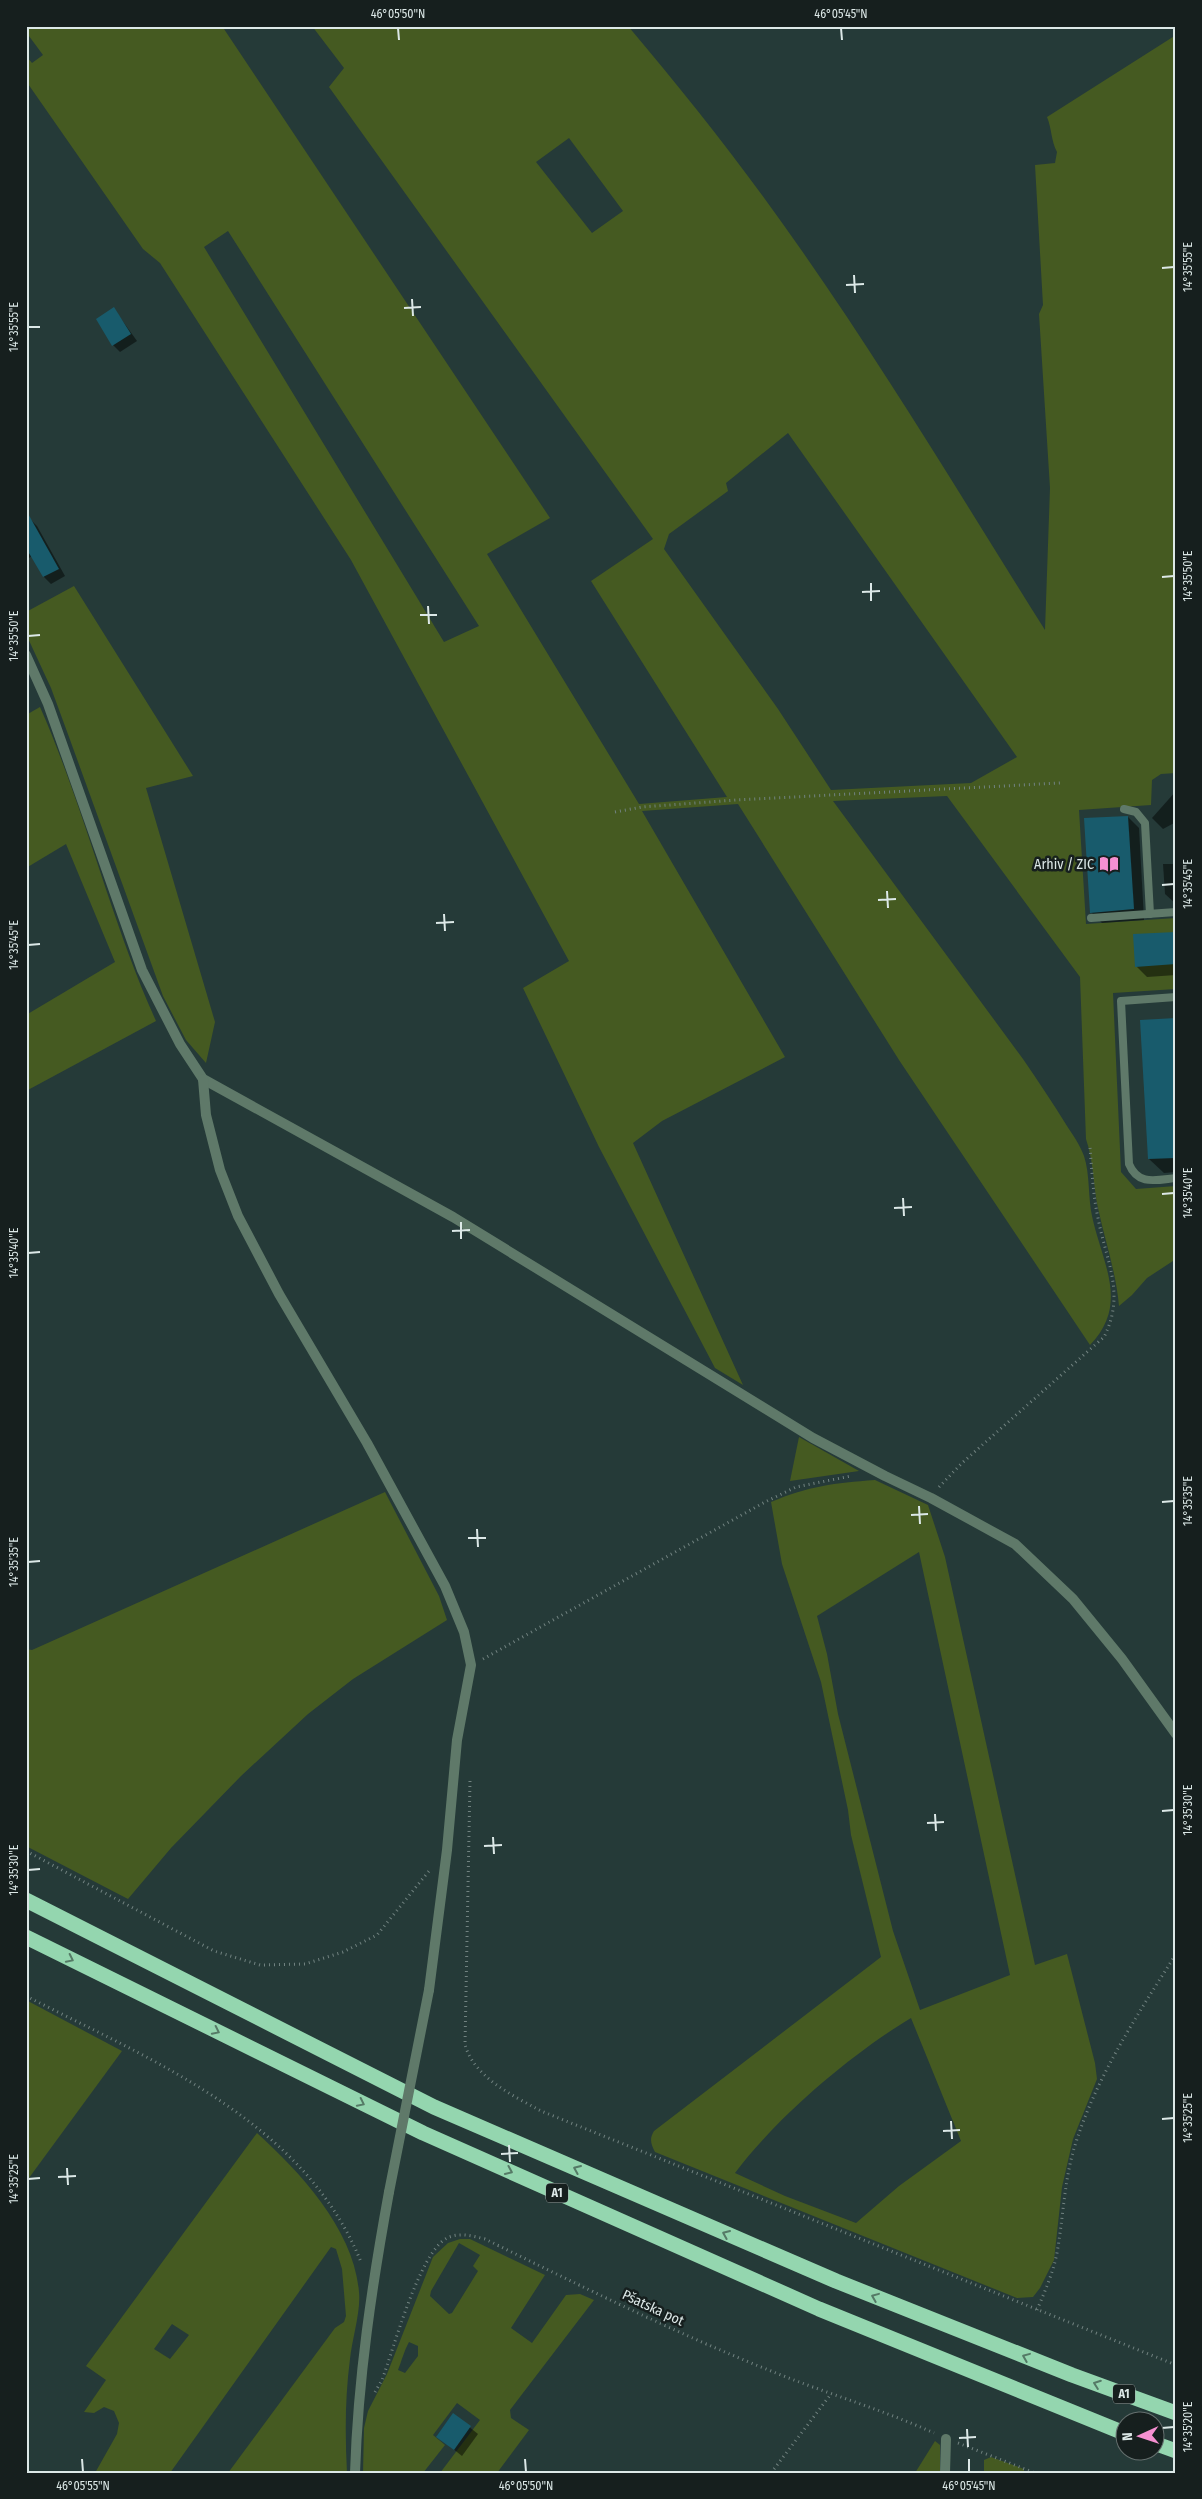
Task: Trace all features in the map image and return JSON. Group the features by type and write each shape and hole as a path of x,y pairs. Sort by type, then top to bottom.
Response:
{"highway":[{"name":"A1","path":"26,1900 434,2107 836,2282 1072,2375 1176,2412"},
{"name":"A1","path":"26,1937 423,2133 819,2309 1114,2429"},
{"path":"1164,2446 1176,2450"}],"street":[{"path":"26,655 52,713 142,970 180,1044 203,1079 208,1124 220,1170 238,1216 278,1294 367,1443 445,1586 464,1632 471,1665 457,1740 447,1850 429,1990 373,2279 357,2406 355,2473"},
{"path":"203,1079 453,1217 813,1438 884,1476 931,1498 1015,1544 1044,1569 1073,1599 1122,1659 1176,1734"},
{"path":"945,2473 946,2438"}],"lane":[{"path":"1124,809 1136,812 1145,823 1150,914"},
{"path":"1091,918 1176,912"},
{"path":"1176,997 1121,1001 1129,1164 1133,1174 1141,1179 1176,1178"}],"path":[{"path":"615,812 642,807 736,800 1060,783"},
{"path":"931,1498 962,1462 1104,1337 1112,1322 1115,1303 1112,1273 1095,1204 1090,1148"},
{"path":"471,1665 796,1487 829,1479 854,1476"},
{"path":"470,1772 465,2045 469,2058 483,2074 510,2094 541,2111 1176,2365"},
{"path":"26,1850 214,1951 260,1965 305,1964 343,1952 377,1934 447,1850"},
{"path":"1038,2310 1057,2255 1065,2190 1074,2152 1088,2112 1116,2052 1176,1954"},
{"path":"26,1996 193,2082 253,2123 289,2156 317,2187 341,2222 363,2267 373,2279"},
{"name":"Pšatska pot","path":"357,2406 370,2399 382,2380 424,2266 435,2248 448,2238 464,2234 484,2240 648,2319 831,2394 896,2416 1035,2473"},
{"path":"771,2473 831,2394"}],"green space":[{"path":"26,26 222,26 550,518 487,554 639,804 727,797 591,581 653,539 329,87 344,68 312,26 628,26 718,136 761,193 834,297 896,391 1045,630 1050,488 1039,314 1043,305 1035,165 1055,163 1057,152 1047,117 1176,35 1176,773 1161,774 1152,780 1151,805 1079,810 1086,924 1176,918 1176,989 1113,993 1121,1172 1136,1189 1176,1186 1176,1259 1147,1278 1119,1306 1113,1269 1096,1199 1091,1156 1086,1139 1080,977 947,796 833,801 1023,1059 1051,1100 1084,1156 1092,1216 1110,1283 1111,1299 1109,1314 1102,1330 1090,1345 899,1060 738,804 642,811 785,1057 662,1121 633,1143 743,1385 715,1368 599,1147 523,988 569,961 351,560 160,263 143,249 26,81 26,56 32,63 43,55 26,32","holes":["569,138 623,211 592,233 536,162","228,231 479,626 444,642 204,247","788,433 1017,757 971,783 831,790 778,709 664,549 669,534 728,491 726,483"]},
{"path":"74,586 193,776 146,788 215,1022 206,1063 186,1040 163,996 51,688 26,634 26,612"},
{"path":"40,707 71,785 125,943 156,1021 26,1091 26,1015 115,962 66,844 26,868 26,715"},
{"path":"799,1437 859,1471 790,1481"},
{"path":"875,1480 928,1505 945,1557 1035,1965 1067,1954 1095,2063 1097,2079 1073,2139 1062,2187 1054,2260 1040,2288 1033,2297 1017,2298 655,2152 651,2139 654,2131 881,1957 851,1835 848,1810 821,1682 782,1564 771,1502 810,1489 834,1484","holes":["919,1552 1010,1975 920,2010 893,1931 838,1714 827,1654 817,1616","911,2018 961,2141 899,2186 856,2223 785,2196 735,2173 772,2130 816,2088 864,2050"]},
{"path":"385,1492 439,1596 447,1620 353,1679 308,1714 241,1776 171,1848 128,1899 26,1846 26,1649 32,1650"},
{"path":"26,2000 122,2051 26,2182"},
{"path":"257,2133 291,2166 323,2204 347,2247 355,2269 359,2300 347,2388 347,2473 228,2473 335,2328 344,2322 346,2316 342,2269 336,2249 331,2247 170,2473 95,2473 117,2434 119,2423 114,2411 104,2407 94,2413 84,2412 106,2380 86,2366","holes":["172,2324 189,2335 170,2359 154,2349"]},
{"path":"460,2239 470,2239 545,2275 511,2328 532,2343 566,2295 580,2294 594,2300 510,2410 511,2418 529,2430 497,2473 440,2473 480,2420 457,2403 433,2435 445,2445 423,2473 363,2473 364,2428 368,2411 387,2374 433,2257 448,2243","holes":["459,2243 480,2255 473,2266 478,2271 452,2313 449,2314 430,2296 431,2291","409,2342 418,2346 418,2356 405,2373 398,2370"]},
{"path":"935,2441 940,2445 940,2473 915,2473"},
{"path":"991,2457 1024,2469 1024,2473 984,2473 984,2460"}],"building":[{"path":"114,307 131,334 112,346 96,319"},
{"path":"26,510 59,569 43,577 26,548"},
{"name":"Arhiv / ZIC","path":"1128,816 1134,909 1090,913 1084,818"},
{"path":"1176,932 1176,964 1135,967 1133,934"},
{"path":"1176,1018 1176,1158 1148,1159 1140,1020"},
{"path":"453,2413 471,2426 454,2450 436,2437"}],"place":[{"name":"Arhiv / ZIC","path":"1109,864"}]}
